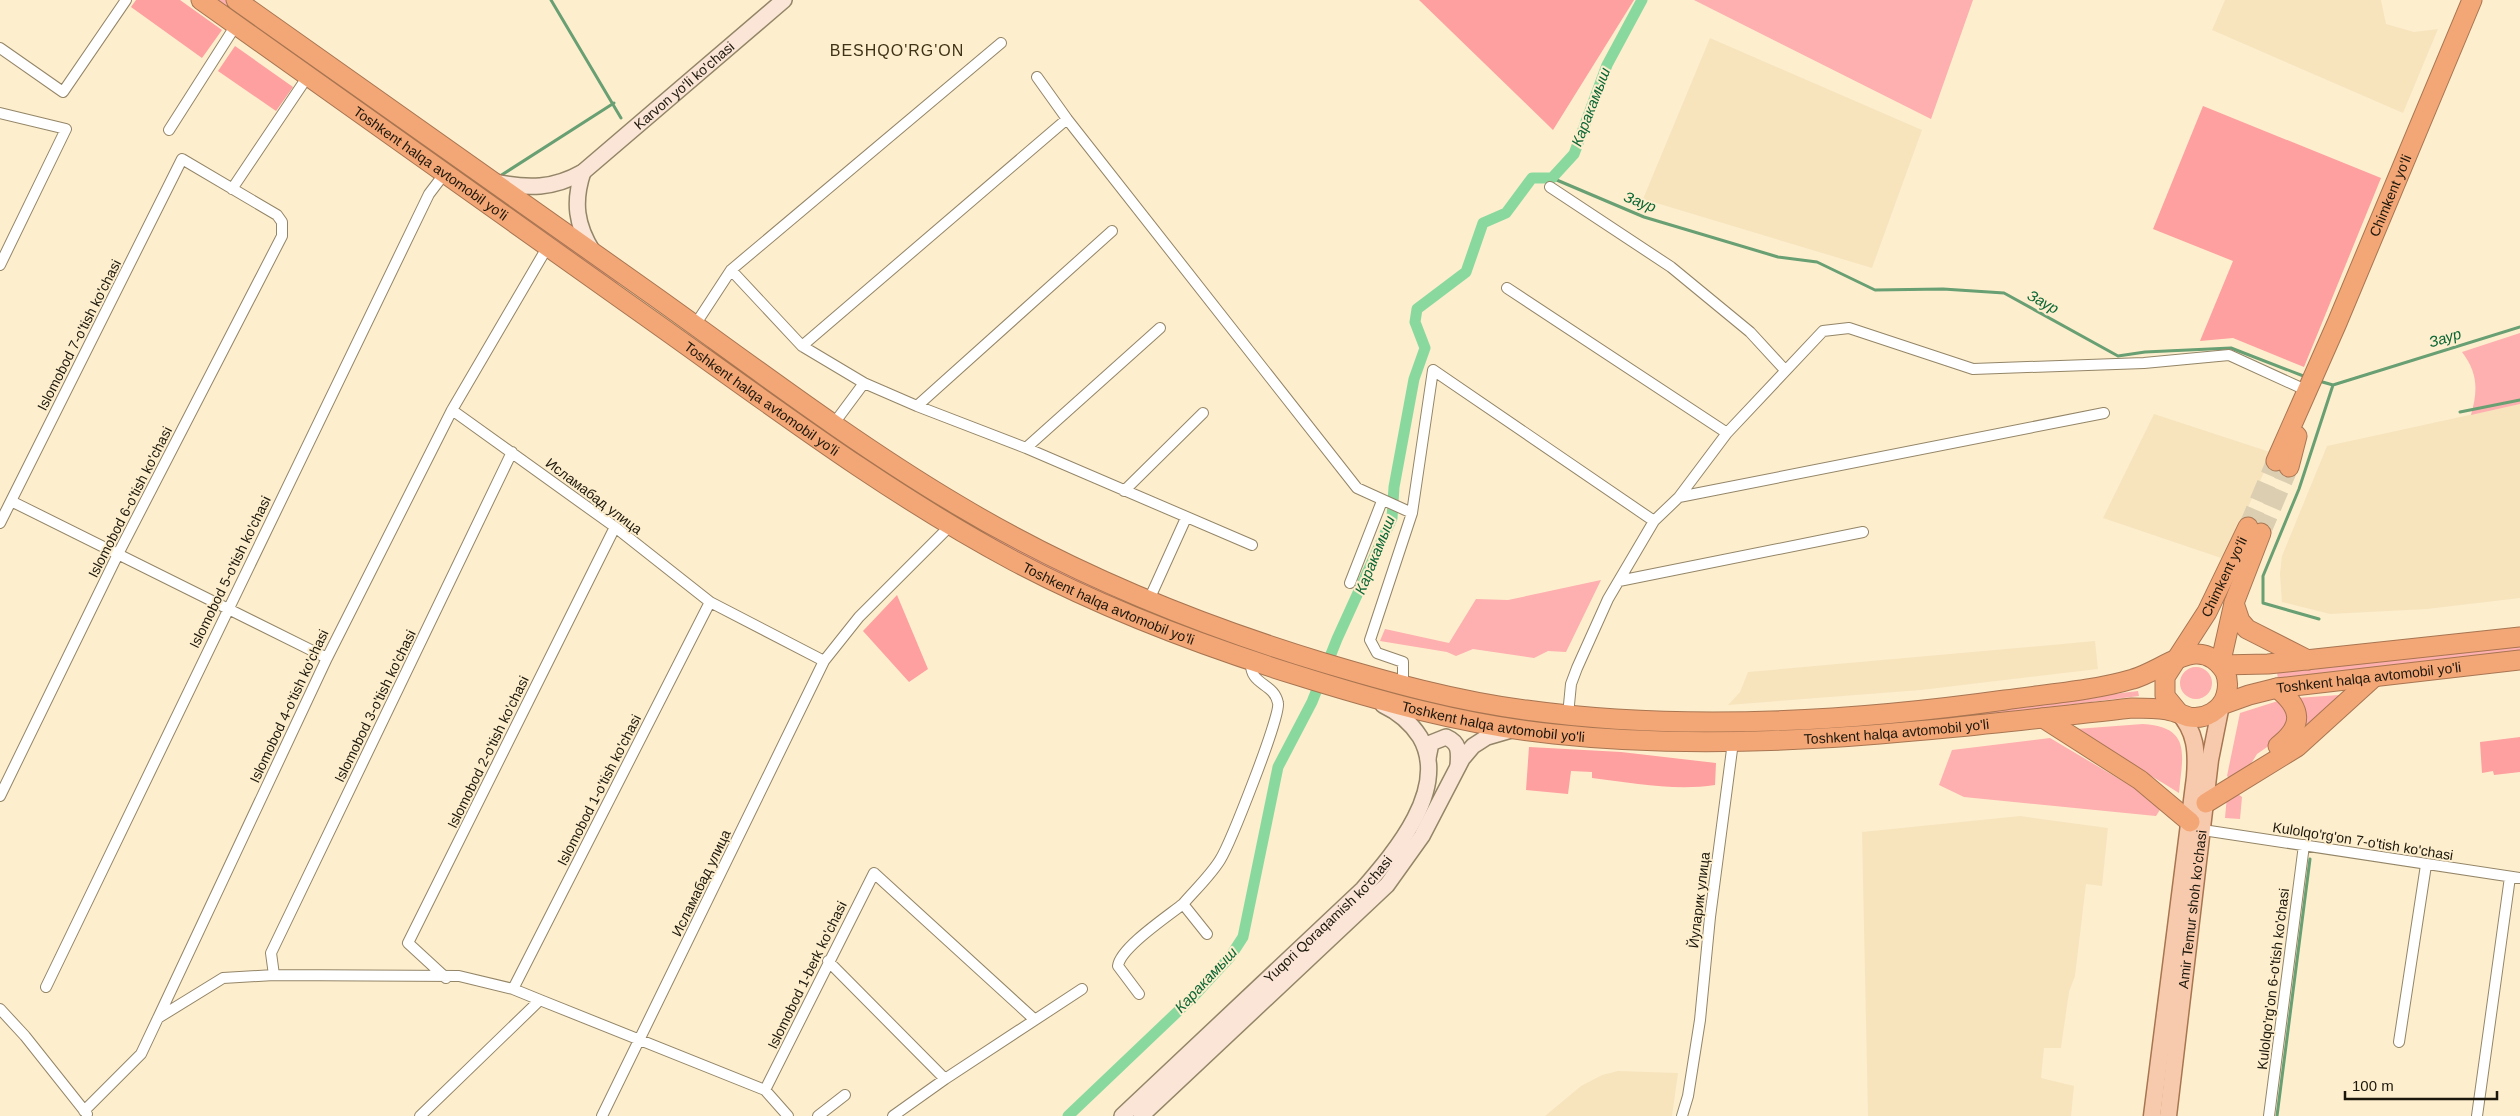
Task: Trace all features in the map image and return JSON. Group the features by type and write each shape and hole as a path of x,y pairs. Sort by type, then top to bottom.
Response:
{"highway":[{"name":"Toshkent halqa avtomobil yo'li","path":"201,0 794,421 951,525 1012,560 1096,600 1180,636 1251,661 1368,698 1441,716 1515,729 1641,740 1734,742 1846,737 2132,708 2178,712 2189,717 2198,718 2215,712 2221,705 2249,694 2277,688 2520,660"},
{"name":"Toshkent halqa avtomobil yo'li","path":"236,0 806,404 920,482 980,518 1058,560 1148,602 1216,628 1403,686 1485,704 1568,715 1736,721 1834,717 1979,704 2097,687 2137,678 2194,653 2204,654 2220,665 2268,664 2520,637"},
{"name":"Chimkent yo‘li","path":"2282,464 2308,391 2472,0"},
{"path":"620,297 631,280"},
{"path":"794,421 806,404"},
{"name":"Chimkent yo‘li","path":"2175,661 2199,625 2254,530 2226,629 2220,665"},
{"path":"2234,603 2240,621 2247,629 2308,660"},
{"name":"Chimkent yo‘li","path":"2097,687 2152,660 2199,625"},
{"name":"Chimkent yo‘li","path":"2226,629 2230,644 2236,650 2251,659 2268,664"},
{"path":"2175,661 2169,668 2164,687 2170,705 2178,712"},
{"path":"2220,665 2228,680 2226,698 2221,705"},
{"path":"2206,803 2297,746 2373,678"},
{"path":"2256,773 2256,762 2285,741 2295,731 2297,724 2294,706 2288,697 2277,688"},
{"path":"2043,718 2140,780 2197,826"},
{"path":"1641,740 1642,719"}],"main road":[{"name":"Karvon yo‘li ko'chasi","path":"491,181 516,186 539,187 560,183 583,172 784,0"},
{"path":"583,172 576,194 578,222 596,255"},
{"name":"Yuqori Qoraqamish ko'chasi","path":"1122,1116 1363,889 1396,849 1418,809 1428,782 1428,758 1422,742 1408,722 1388,707 1368,698"},
{"name":"Amir Temur shoh ko'chasi","path":"2152,1116 2197,826 2206,803 2212,746 2221,705"},
{"name":"Amir Temur shoh ko'chasi","path":"2168,1116 2197,826 2196,745 2190,728 2178,712"},
{"name":"Yuqori Qoraqamish ko'chasi","path":"1141,1116 1387,885 1422,836 1458,766 1479,742 1496,733 1515,729"},
{"path":"1428,758 1432,743 1446,737 1454,741 1458,746 1458,766"}],"street":[{"path":"0,48 63,92 126,0"},
{"path":"169,130 236,25"},
{"path":"695,325 732,270 1001,43"},
{"path":"232,189 308,76"},
{"path":"1037,77 1067,119 1357,488 1382,502 1412,513"},
{"path":"0,113 66,129 0,265"},
{"path":"802,346 1067,119"},
{"name":"Islomobod 7-o'tish ko'chasi","path":"0,523 182,158 232,189"},
{"name":"Islomobod 5-o'tish ko'chasi","path":"46,987 227,608 429,194 445,173"},
{"path":"1550,187 1671,267 1750,332 1784,369"},
{"name":"Islomobod 6-o'tish ko'chasi","path":"0,796 118,554 282,236 282,222 271,210 232,189"},
{"path":"917,406 1112,231"},
{"name":"Islomobod 4-o'tish ko'chasi","path":"86,1114 141,1054 327,658 452,410 548,246"},
{"path":"732,270 802,346 864,383 917,406 1026,448 1252,545"},
{"path":"1508,288 1727,433"},
{"path":"1026,448 1160,328"},
{"path":"1568,715 1570,684 1608,599 1654,522 1679,497 1727,433 1784,369 1822,331 1848,328 1973,369 2144,363 2228,355 2308,391"},
{"path":"1403,686 1403,662 1377,653 1370,640 1412,513 1432,370 1654,522"},
{"path":"838,418 864,383"},
{"name":"Исламабад улица","path":"452,410 615,527 710,602 824,661"},
{"path":"1679,497 2104,413"},
{"path":"1124,491 1204,414"},
{"name":"Islomobod 3-o'tish ko'chasi","path":"274,975 271,953 512,452"},
{"path":"11,501 327,658"},
{"path":"1350,583 1382,502"},
{"path":"1148,602 1186,518"},
{"name":"Исламабад улица","path":"602,1116 824,661 859,617 951,525"},
{"name":"Islomobod 2-o'tish ko'chasi","path":"446,978 408,943 615,527"},
{"path":"1619,581 1863,532"},
{"name":"Islomobod 1-o'tish ko'chasi","path":"513,989 710,602"},
{"path":"1139,994 1118,966 1119,960 1135,942 1183,904 1220,860 1250,794 1278,708 1274,694 1254,678 1250,669 1251,661"},
{"name":"Йуларик улица","path":"1682,1116 1688,1096 1691,1062 1700,1020 1710,917 1734,742"},
{"name":"Kulolqo'rg'on 7-o'tish ko'chasi","path":"2197,826 2515,878"},
{"name":"Kulolqo'rg'on 6-o'tish ko'chasi","path":"2270,1116 2304,845"},
{"path":"2399,1042 2426,864"},
{"name":"Islomobod 1-berk ko'chasi","path":"765,1090 874,872 1036,1020"},
{"path":"2478,1116 2515,878"},
{"path":"1183,904 1207,934"},
{"path":"828,961 945,1079"},
{"path":"158,1018 223,978 274,975 446,978 459,976 513,989 765,1090 788,1116"},
{"path":"893,1116 945,1079 1082,989"},
{"path":"420,1116 540,1000"},
{"path":"0,1009 25,1036 86,1114"},
{"path":"818,1116 845,1095"}],"shaded area":[{"path":"136,0 180,0 222,30 202,58 131,7"},
{"path":"216,0 228,0 622,279 618,284"},
{"path":"1419,0 1634,0 1553,130"},
{"path":"1694,0 1973,0 1931,119"},
{"path":"2225,0 2381,0 2386,24 2414,32 2438,29 2403,113 2212,30"},
{"path":"1710,38 1922,130 1872,268 1643,199"},
{"path":"235,46 293,87 276,111 218,71"},
{"path":"2203,106 2381,178 2304,367 2233,338 2200,341 2233,261 2153,229"},
{"path":"2520,333 2520,404 2471,415 2475,398 2474,375 2462,352"},
{"path":"2520,404 2520,598 2427,609 2330,614 2282,602 2280,574 2282,556 2327,446"},
{"path":"2154,414 2273,453 2224,559 2103,518"},
{"path":"821,420 1203,631 1306,668 1411,697 1630,726 1630,731 1492,719 1303,673 1147,615 1048,569 1000,543 907,487 817,425"},
{"path":"1601,580 1566,652 1548,651 1534,658 1473,649 1456,656 1447,652 1380,641 1385,629 1449,643 1476,599 1508,600"},
{"path":"897,595 928,669 909,682 863,631"},
{"path":"2095,641 2098,669 1921,690 1728,705 1740,692 1748,672"},
{"path":"2520,644 2520,652 2278,680 2277,672"},
{"path":"2196,667 2207,672 2212,683 2207,694 2196,699 2185,694 2180,683 2185,672"},
{"path":"2138,691 2139,696 1933,722 1829,732 1655,733 1655,727 1933,716"},
{"path":"2339,695 2337,701 2302,730 2297,698"},
{"path":"2278,701 2286,713 2286,726 2283,736 2257,754 2249,767 2232,781 2227,776 2240,713"},
{"path":"2143,724 2159,726 2170,731 2177,738 2181,746 2182,756 2179,793 2076,729"},
{"path":"2520,737 2520,772 2494,775 2493,771 2482,773 2480,742"},
{"path":"2050,738 2163,805 2156,816 1964,797 1939,785 1952,750"},
{"path":"1529,747 1621,752 1716,763 1715,785 1700,787 1654,786 1592,778 1592,772 1571,771 1568,794 1526,790"},
{"path":"2235,792 2242,797 2240,819 2225,818 2227,796"},
{"path":"2020,816 2108,828 2102,886 2086,884 2075,976 2069,992 2061,1048 2044,1048 2041,1078 2074,1086 2071,1116 1868,1116 1862,832"},
{"path":"1618,1071 1678,1073 1672,1116 1545,1116 1581,1086 1602,1075"}],"waterway":[{"path":"551,0 621,118"},
{"name":"Каракамыш","path":"1068,1116 1193,997 1230,957 1243,937 1278,767 1312,702 1337,639 1392,518 1394,487 1414,379 1425,348 1415,322 1417,309 1466,272 1483,223 1506,213 1532,178 1552,178 1574,154 1607,65 1642,0"},
{"path":"500,176 614,103"},
{"name":"Заур","path":"1552,178 1644,217 1778,257 1817,262 1875,290 1943,289 2004,293 2118,356 2145,352 2231,348 2306,377"},
{"name":"Заур","path":"2319,381 2333,385 2520,327"},
{"path":"2319,619 2263,603 2263,576 2299,489 2333,385"},
{"path":"2460,412 2520,400"},
{"path":"2277,1116 2310,859"}],"tunnel":[{"path":"2248,527 2276,461"},
{"path":"2261,533 2289,467"}],"district":[{"name":"BESHQO'RG'ON","path":"897,50"}]}
